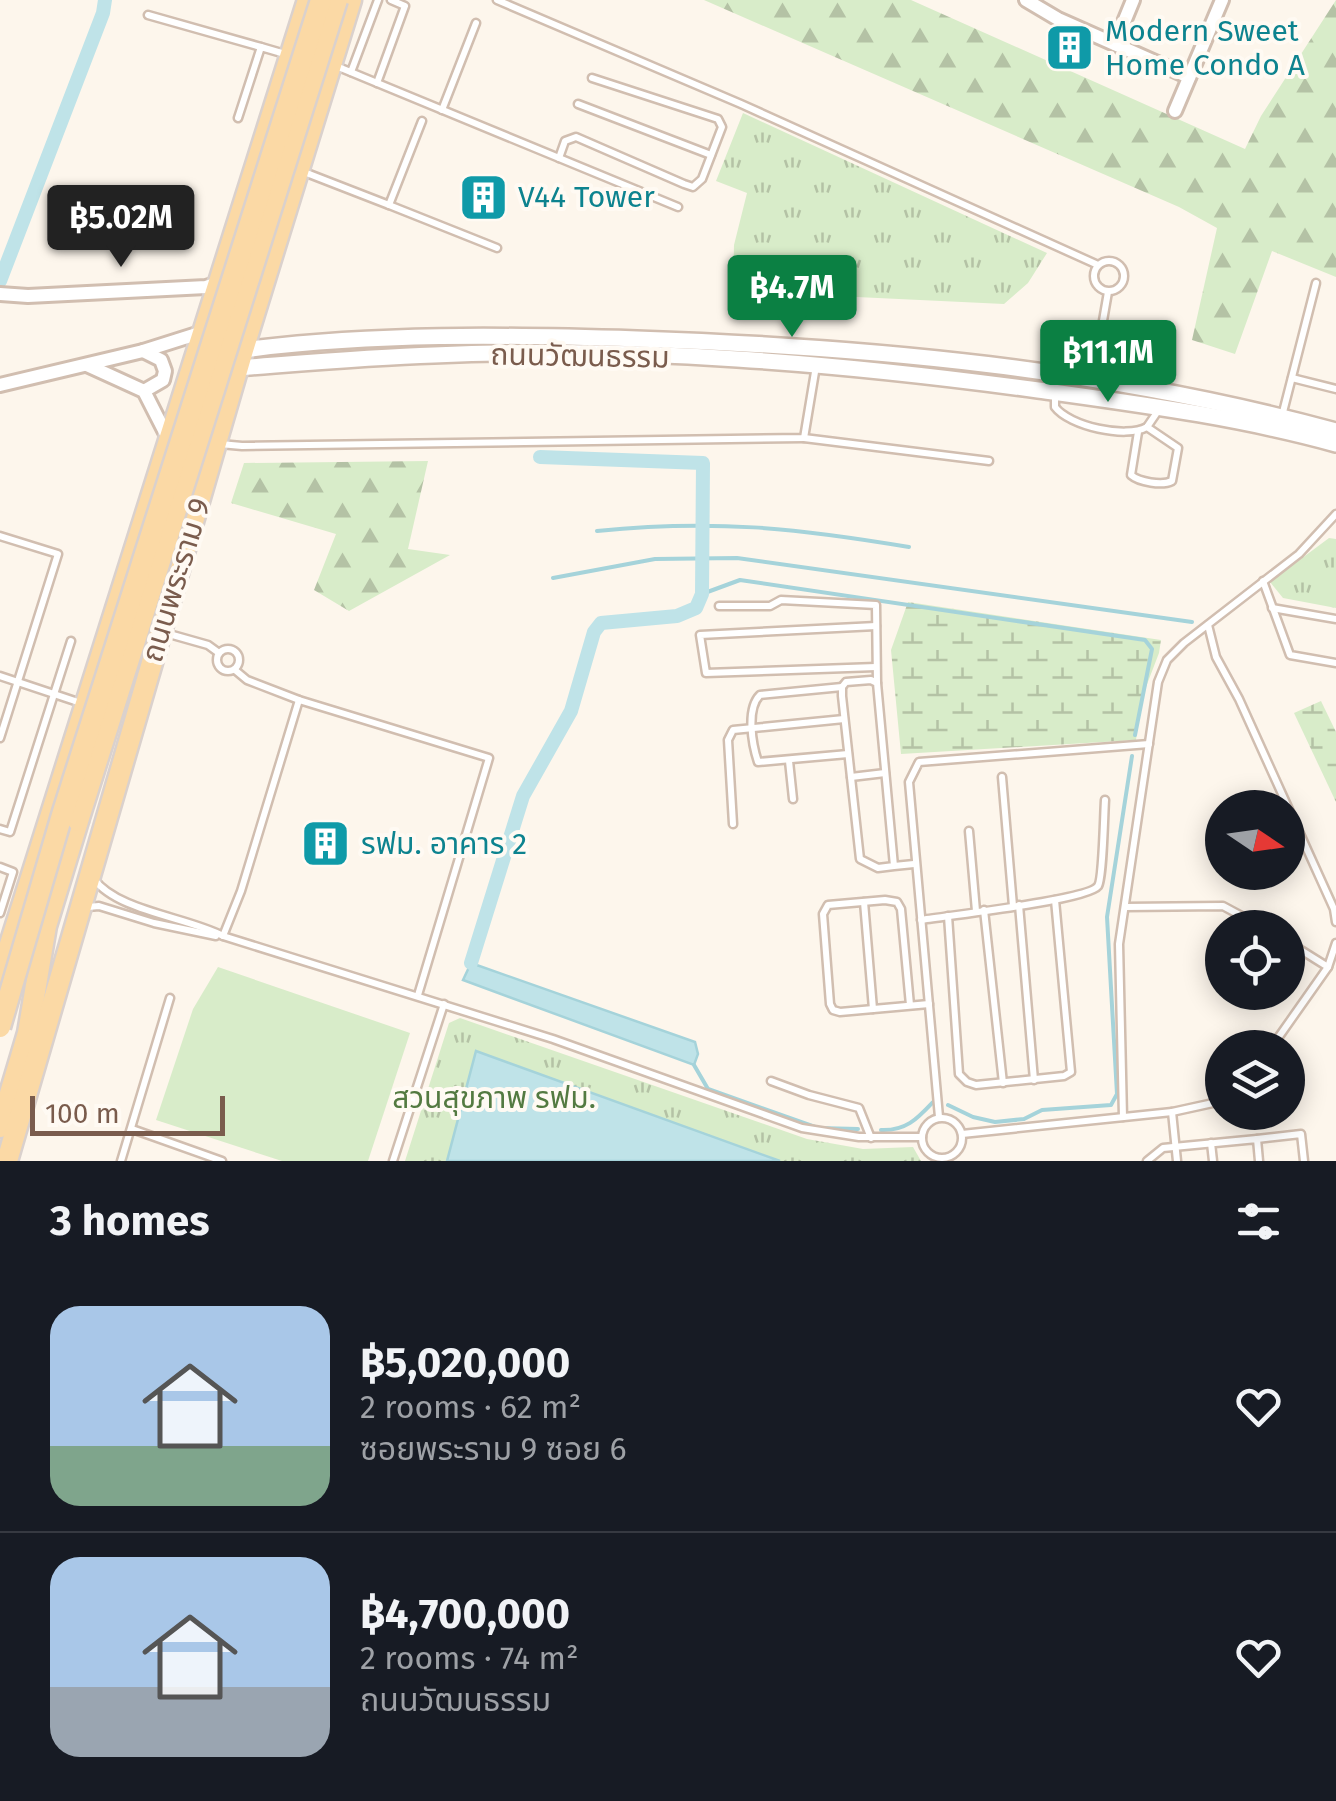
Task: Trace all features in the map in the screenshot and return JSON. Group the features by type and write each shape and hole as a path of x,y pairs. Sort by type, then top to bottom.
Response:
{"main road":[{"name":"ถนนพระราม 9","path":"0,976 6,933 86,704 308,0"},
{"name":"ถนนพระราม 9","path":"0,1028 68,796 321,0"},
{"name":"ถนนพระราม 9","path":"0,1127 28,1032 46,926 337,0"},
{"name":"ถนนพระราม 9","path":"6,1161 240,359 350,0"},
{"path":"193,365 240,359"},
{"path":"28,1032 124,758"}],"street":[{"path":"1026,0 1043,3 1058,19 1189,77"},
{"path":"1114,44 1133,0"},
{"path":"1175,111 1222,0"},
{"path":"0,294 28,296 206,287 218,283"},
{"path":"0,385 144,351 203,332"},
{"name":"ถนนวัฒนธรรม","path":"240,359 466,337 820,346 1093,379 1336,444"},
{"path":"816,364 820,346"},
{"path":"144,351 161,360 164,370 163,380 144,391"},
{"name":"ถนนวัฒนธรรม","path":"240,359 609,355 816,364 1055,392 1163,400 1282,416 1336,431"},
{"path":"86,364 144,391 169,440"},
{"path":"1055,392 1057,375"}],"lane":[{"path":"351,72 378,0"},
{"path":"376,83 405,6 391,0"},
{"path":"497,0 1098,264 1112,261 1123,270 1121,285 1108,291 1099,288 1094,279 1098,264"},
{"path":"148,15 291,56"},
{"path":"442,110 476,23"},
{"path":"238,118 261,47"},
{"path":"330,64 678,208"},
{"path":"559,158 565,141 576,138 693,187 702,180 722,126 718,119 592,78"},
{"path":"578,104 711,155"},
{"path":"388,205 422,121"},
{"path":"298,170 498,248"},
{"path":"1282,416 1316,283"},
{"path":"1093,379 1108,291"},
{"path":"804,438 816,364"},
{"path":"1292,378 1336,389"},
{"path":"1055,392 1055,406 1075,423 1138,432 1147,428 1163,400"},
{"path":"1138,432 1131,475 1166,484 1172,481 1178,448 1147,428"},
{"path":"217,444 804,438 990,461"},
{"path":"1123,1117 1119,944 1158,682 1168,660 1298,554 1336,514"},
{"path":"0,536 58,554 0,738"},
{"path":"1263,582 1290,655 1332,662"},
{"path":"718,606 770,606 780,600 876,605 877,683 894,866"},
{"path":"1272,608 1336,620"},
{"path":"1208,624 1216,657 1239,698 1334,908 1336,922"},
{"path":"876,626 700,635 706,673 876,667"},
{"path":"161,631 208,645 220,653"},
{"path":"0,829 10,832 71,641"},
{"path":"234,670 240,662 230,648 220,653 217,660 225,671 234,670 247,680 299,700 489,758 418,995"},
{"path":"0,676 86,704"},
{"path":"877,683 846,682 842,687 860,858 878,868 914,864"},
{"path":"842,687 760,695 752,706 752,727 758,762 848,754"},
{"path":"222,936 242,892 299,700"},
{"path":"733,824 729,734 732,730 844,719"},
{"path":"939,1118 909,782 919,762 1149,744"},
{"path":"789,761 793,799"},
{"path":"850,776 885,773"},
{"path":"1002,777 1034,1080"},
{"path":"921,920 1055,900 1098,886 1105,800"},
{"path":"969,830 1003,1083"},
{"path":"0,868 14,872 0,913"},
{"path":"91,874 104,890 131,903 222,936"},
{"path":"948,916 960,1074 976,1086 1064,1076 1071,1072 1055,900"},
{"path":"864,902 873,1008"},
{"path":"910,1005 901,909 897,902 828,905 823,914 830,1004 834,1010 929,1004"},
{"path":"80,912 99,906 154,923 222,936 590,1051 802,1128 871,1138 922,1137"},
{"path":"1125,907 1223,906 1230,910"},
{"path":"1284,1030 1328,967 1336,943"},
{"path":"1305,953 1328,967"},
{"path":"121,1161 170,998"},
{"path":"394,1161 444,1004"},
{"path":"770,1081 809,1096 859,1108 871,1138"},
{"path":"962,1134 1205,1106"},
{"path":"1172,1112 1177,1161"},
{"path":"939,1118 954,1121 962,1134 958,1151 947,1159 929,1154 922,1137 930,1121 939,1118"},
{"path":"132,1130 222,1161"},
{"path":"1147,1161 1158,1150 1176,1146 1300,1134 1304,1161"},
{"path":"1257,1138 1259,1161"},
{"path":"1211,1143 1213,1161"}],"green space":[{"path":"704,0 911,0 1245,149 1261,116 1336,0 1336,277 1272,251 1235,354 1192,340 1217,228 1179,207"},
{"path":"743,113 1047,253 1028,283 1004,304 733,291 734,245 747,193 716,181"},
{"path":"428,461 408,549 450,555 349,611 314,590 336,534 231,503 244,463"},
{"path":"1329,538 1336,539 1336,608 1283,598 1270,582"},
{"path":"908,602 1161,640 1141,700 1136,740 901,754 891,650"},
{"path":"1321,701 1336,732 1336,802 1294,713"},
{"path":"218,967 410,1033 368,1161 282,1161 156,1120 193,1009"},
{"name":"สวนสุขภาพ รฟม.","path":"460,1018 807,1139 863,1149 913,1147 921,1161 405,1161 449,1023"}],"water":[{"path":"471,963 695,1042 698,1054 694,1065 463,980"},
{"path":"476,1051 780,1161 447,1161"}],"waterway":[{"path":"0,281 105,0"},
{"path":"471,963 523,796 571,711 594,632 601,623 677,616 696,608 702,594 703,463 540,457"},
{"path":"597,531 754,527 909,547"},
{"path":"553,578 655,559 737,558 1192,622"},
{"path":"702,594 740,580 1145,640 1152,649 1135,735"},
{"path":"948,1105 995,1122 1024,1119 1042,1110 1111,1105 1117,1094 1107,917 1132,756"},
{"path":"694,1065 708,1089 818,1128 858,1129"},
{"path":"881,1130 910,1123 933,1102"}],"place":[{"name":"Modern Sweet Home Condo A","path":"1070,48"},
{"name":"V44 Tower","path":"483,197"},
{"name":"รฟม. อาคาร 2","path":"326,844"}]}
